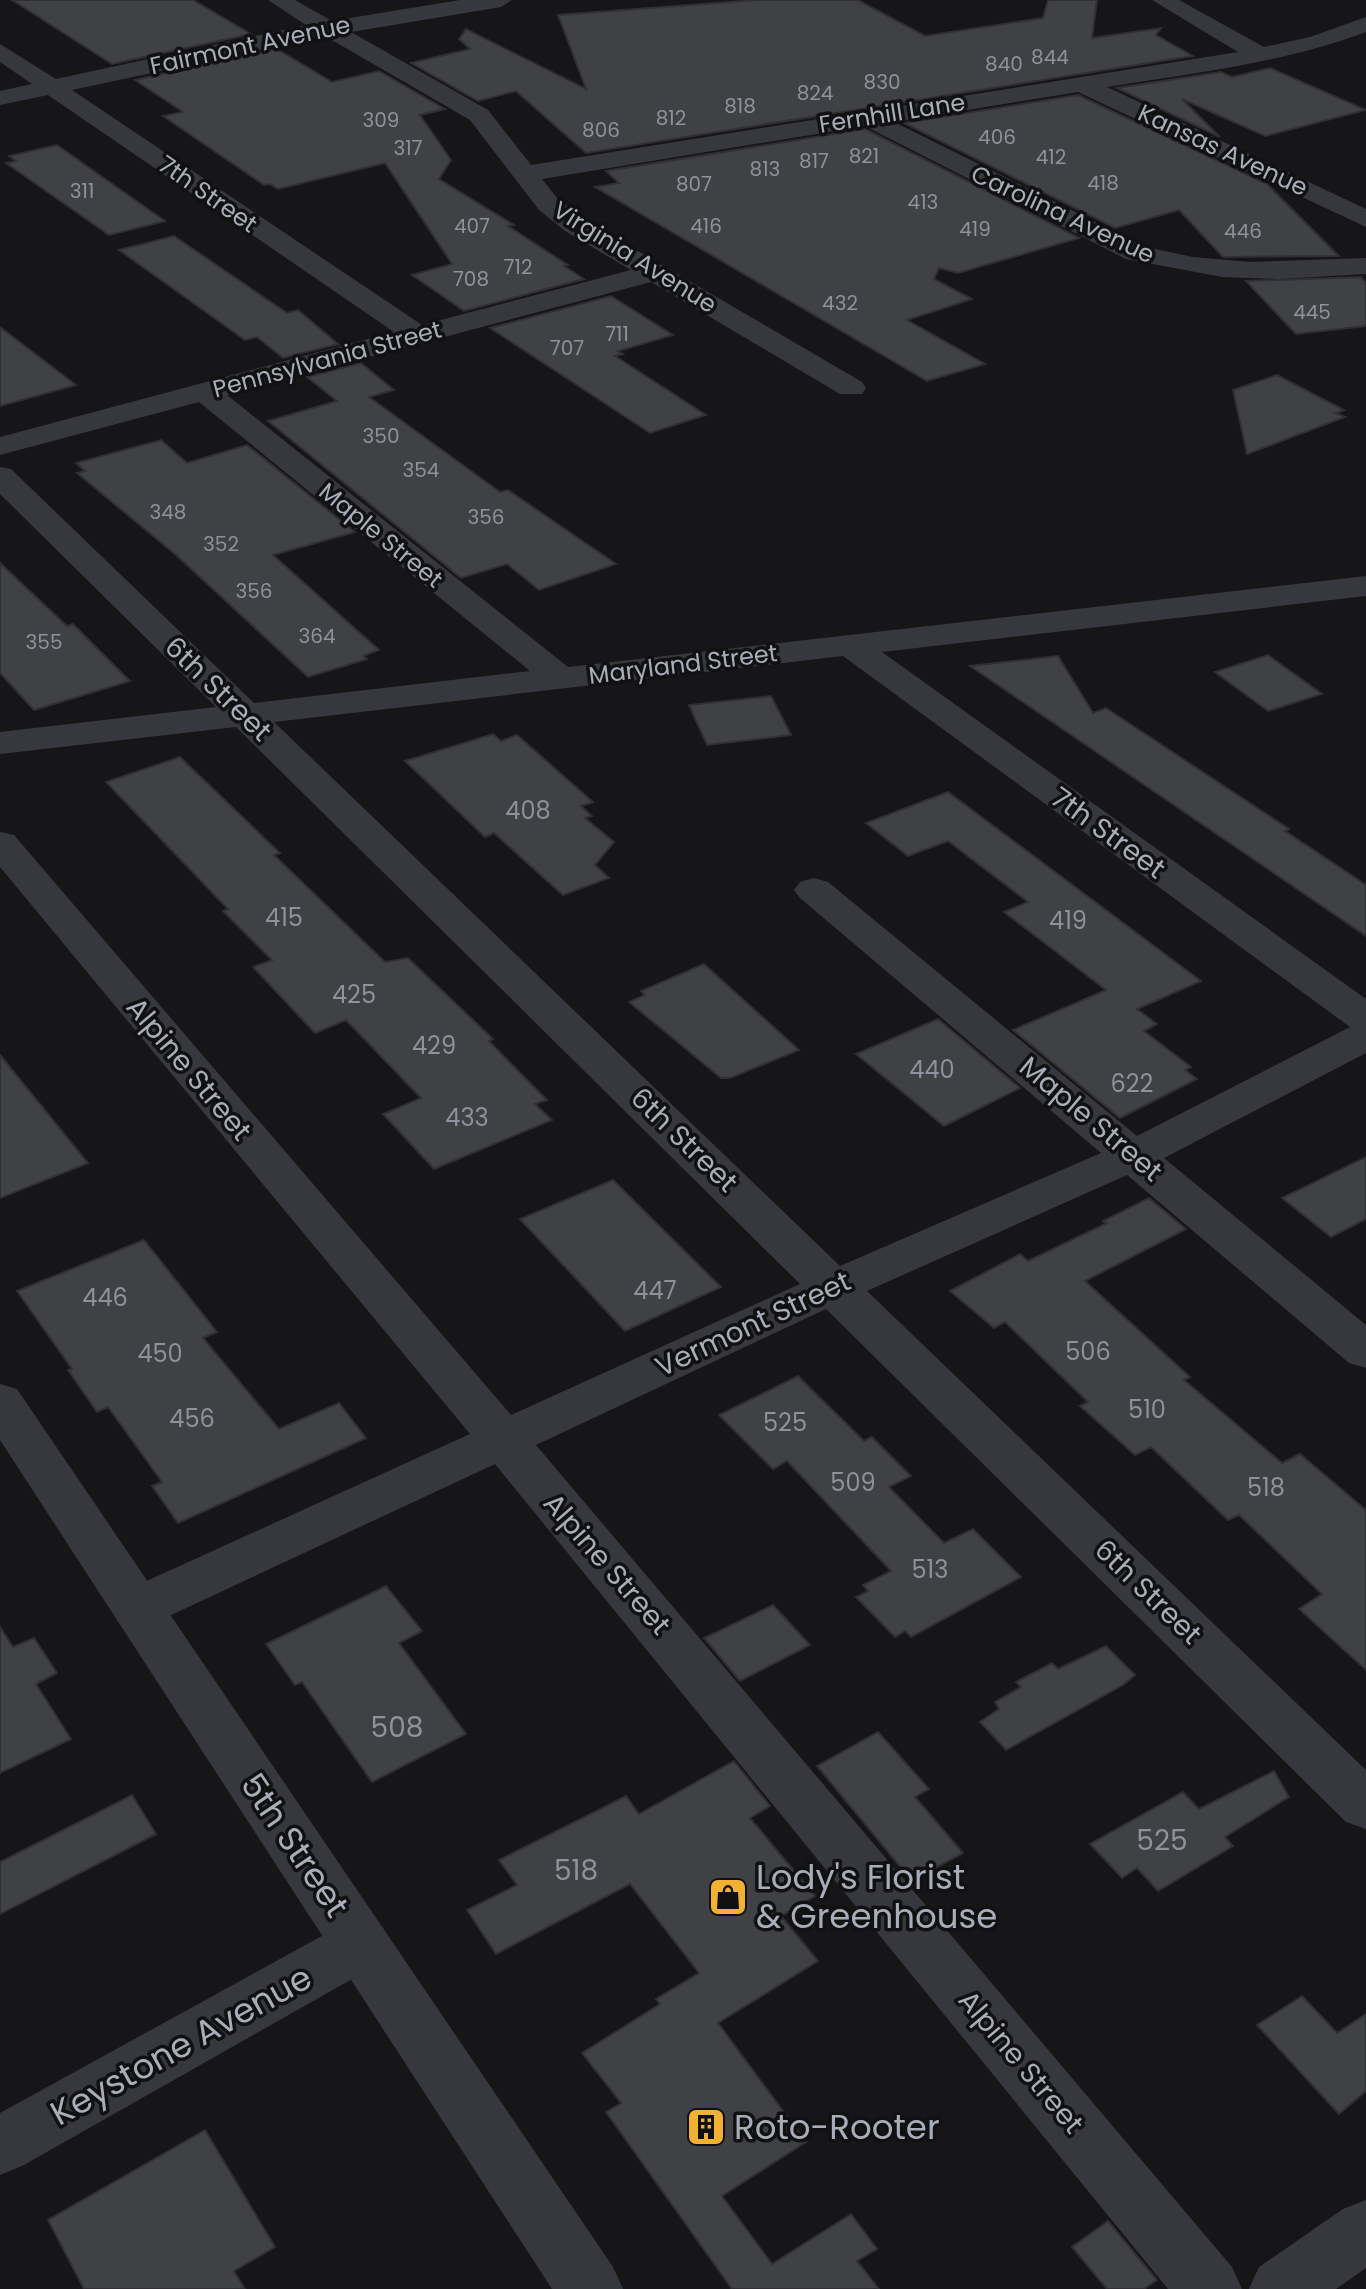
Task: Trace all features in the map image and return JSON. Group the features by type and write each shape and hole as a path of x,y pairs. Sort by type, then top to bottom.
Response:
{"street":[{"name":"Virginia Avenue","path":"279,0 479,115 548,204 574,225 851,388"},
{"name":"Fairmont Avenue","path":"0,98 328,28 501,0"},
{"path":"1163,0 1261,55"},
{"name":"Fernhill Lane","path":"524,174 1261,55 1317,42 1366,24"},
{"name":"7th Street","path":"0,51 313,267 418,335"},
{"name":"Kansas Avenue","path":"1079,83 1366,219"},
{"name":"Carolina Avenue","path":"866,117 1136,253 1169,263 1263,272 1366,266"},
{"name":"Pennsylvania Street","path":"0,446 655,272"},
{"name":"Maple Street","path":"204,391 560,678"},
{"name":"6th Street","path":"0,476 836,1286 1366,1806"},
{"name":"Maryland Street","path":"0,743 1366,586"},
{"name":"7th Street","path":"850,645 1366,1019"},
{"name":"Alpine Street","path":"0,843 691,1664 1209,2289"},
{"name":"Maple Street","path":"814,890 1366,1351"},
{"name":"Vermont Street","path":"137,1608 836,1286 1135,1155 1366,1036"},
{"name":"5th Street","path":"0,1401 590,2289"},
{"name":"Keystone Avenue","path":"0,2146 361,1944"},
{"path":"1282,2289 1366,2230"}],"building":[{"path":"12,0 193,0 251,34 112,64"},
{"path":"756,0 858,0 925,36 1043,18 1048,0 1097,0 1092,38 1161,28 1156,35 1193,56 586,153 516,91 478,101 411,63 470,49 459,39 466,29 586,89 558,15"},
{"path":"277,49 332,82 379,71 445,109 420,115 451,160 439,179 514,225 508,226 584,279 464,311 412,275 452,264 385,163 278,189 270,184 264,185 163,116 183,112 135,80"},
{"path":"1270,68 1366,110 1265,136 1182,99 1220,137 1117,88 1221,72 1232,77"},
{"path":"1078,95 1267,184 1339,256 1223,257 1179,210 1115,228 904,123"},
{"path":"865,129 1079,238 958,273 939,268 934,279 972,299 907,320 985,364 927,381 595,187 619,183 606,171"},
{"path":"57,145 165,221 109,235 6,163 16,161 9,156"},
{"path":"174,236 287,313 298,310 338,344 283,358 257,337 245,340 119,250"},
{"path":"1361,277 1366,283 1366,326 1296,334 1246,281"},
{"path":"611,296 673,335 618,351 623,354 615,356 706,415 650,433 490,328"},
{"path":"0,327 76,385 0,406"},
{"path":"361,363 394,390 369,397 500,492 508,490 616,564 539,590 507,564 461,578 268,421 337,401 307,377"},
{"path":"1277,375 1344,410 1336,413 1345,417 1247,454 1233,390"},
{"path":"161,440 187,463 247,445 355,532 273,555 379,650 363,656 367,659 308,677 176,555 77,473 85,471 76,463"},
{"path":"0,563 67,626 73,624 130,681 34,710 0,673"},
{"path":"1268,655 1322,694 1268,711 1215,672"},
{"path":"1058,656 1093,713 1106,708 1289,829 1285,831 1366,885 1366,936 970,666"},
{"path":"771,696 791,735 707,745 689,705"},
{"path":"493,734 501,741 517,735 593,802 581,806 592,816 585,818 614,842 595,865 609,878 563,895 494,833 485,837 405,761"},
{"path":"180,757 280,853 274,855 385,962 408,958 493,1039 489,1041 547,1100 535,1104 552,1120 434,1169 383,1114 421,1098 346,1020 315,1033 253,967 272,960 223,911 228,909 106,782"},
{"path":"948,792 1201,981 1137,1009 1157,1024 1144,1031 1191,1067 1185,1070 1197,1079 1120,1118 1013,1030 1106,990 1004,912 1028,902 948,841 908,856 866,823"},
{"path":"704,964 799,1050 730,1078 721,1078 629,1002 645,995 641,991"},
{"path":"938,1019 1020,1088 944,1126 856,1054"},
{"path":"0,1055 88,1163 0,1198"},
{"path":"1366,1157 1366,1219 1331,1237 1282,1198"},
{"path":"613,1180 721,1287 625,1331 520,1219"},
{"path":"1149,1198 1186,1229 1085,1281 1190,1377 1184,1380 1282,1463 1300,1454 1366,1510 1366,1670 1299,1609 1322,1594 1239,1515 1228,1520 1151,1447 1135,1455 1080,1406 1088,1402 1005,1322 994,1328 950,1291 1020,1254 1028,1261 1107,1223 1103,1221"},
{"path":"144,1240 217,1332 203,1338 279,1429 339,1403 366,1438 178,1523 152,1486 162,1482 108,1407 97,1412 68,1370 72,1369 17,1291"},
{"path":"798,1376 864,1441 872,1437 911,1476 889,1487 944,1543 973,1529 1021,1577 911,1637 905,1631 895,1637 856,1597 868,1591 863,1585 891,1571 787,1461 773,1469 719,1415"},
{"path":"386,1586 422,1631 399,1643 466,1734 372,1782 302,1682 295,1685 266,1644"},
{"path":"773,1605 810,1645 740,1681 704,1638"},
{"path":"0,1627 13,1647 34,1638 57,1673 36,1684 71,1739 0,1773"},
{"path":"1106,1646 1135,1675 1123,1685 1006,1750 980,1722 999,1709 995,1702 1021,1687 1016,1682 1052,1663 1058,1669"},
{"path":"878,1732 929,1789 915,1797 963,1853 912,1881 817,1766"},
{"path":"734,1761 770,1806 750,1818 815,1896 781,1916 818,1961 718,2023 806,2142 722,2196 772,2264 851,2214 877,2249 857,2261 879,2289 732,2289 606,2112 621,2103 582,2053 660,2004 656,1999 699,1973 630,1884 496,1954 467,1910 517,1885 499,1860 626,1796 639,1814"},
{"path":"1274,1771 1289,1797 1225,1837 1233,1846 1158,1891 1137,1868 1122,1878 1090,1844 1183,1792 1199,1809"},
{"path":"132,1795 156,1834 0,1914 0,1862"},
{"path":"1302,1996 1337,2033 1366,2014 1366,2091 1339,2114 1257,2025"},
{"path":"205,2130 275,2247 234,2271 245,2289 84,2289 48,2220"},
{"path":"1108,2221 1157,2280 1144,2289 1107,2289 1072,2247"}],"place":[{"name":"Lody's Florist & Greenhouse","path":"728,1897"},
{"name":"Roto-Rooter","path":"706,2127"}]}
